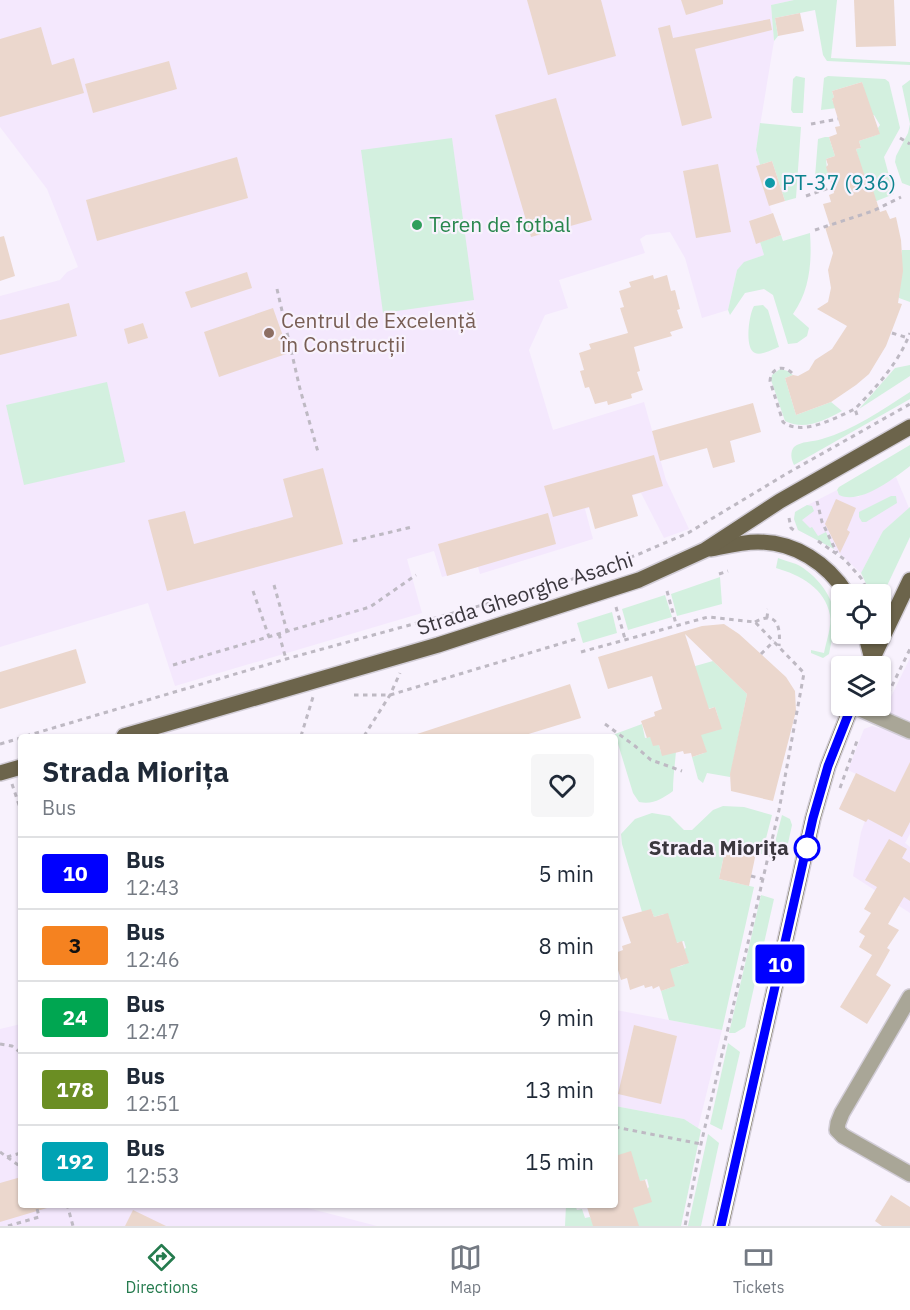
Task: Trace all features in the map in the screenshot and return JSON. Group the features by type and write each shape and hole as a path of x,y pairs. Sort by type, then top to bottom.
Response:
{"main road":[{"name":"Strada Gheorghe Asachi","path":"131,734 438,645 639,580 705,550 788,497 910,427"},
{"path":"705,550 758,542 781,545 799,551 824,567 840,584"},
{"path":"874,656 910,579"},
{"path":"721,1226 813,818 828,766 847,716"}],"street":[{"path":"876,716 910,731"},
{"path":"910,997 842,1113 837,1130 843,1136 910,1174"}],"path":[{"path":"811,124 838,119"},
{"path":"900,138 910,144"},
{"path":"806,196 832,187"},
{"path":"814,230 873,211 901,197"},
{"path":"278,289 300,388 318,452"},
{"path":"892,333 909,339"},
{"path":"792,373 781,367 770,377 783,422 796,427 819,424 855,409 890,370 909,339 910,333"},
{"path":"33,734 286,659 559,584 639,554 688,533 910,404"},
{"path":"855,409 857,415"},
{"path":"817,501 822,522 838,555"},
{"path":"353,541 412,527"},
{"path":"719,574 728,571"},
{"path":"173,665 370,607 416,575"},
{"path":"274,585 287,631"},
{"path":"253,591 269,637"},
{"path":"668,591 677,624"},
{"path":"616,607 625,639"},
{"path":"767,618 768,609"},
{"path":"581,652 708,617 755,622 772,618 778,624 780,633 778,646"},
{"path":"685,1226 701,1144 779,810 804,680 801,669 755,622"},
{"path":"279,634 286,659"},
{"path":"354,695 390,694 576,639"},
{"path":"761,654 774,640"},
{"path":"365,734 390,694 400,672"},
{"path":"302,734 316,680"},
{"path":"605,724 651,760 682,771"},
{"path":"0,744 18,739"},
{"path":"10,771 18,800"},
{"path":"751,876 763,879"},
{"path":"0,1044 12,1046 18,1051"},
{"path":"618,1128 701,1144"},
{"path":"0,1152 18,1165"},
{"path":"7,1157 18,1154"},
{"path":"9,1226 39,1217 37,1208"},
{"path":"68,1208 73,1226"}],"shaded area":[{"name":"Centrul de Excelență în Construcții","path":"0,0 794,0 771,5 774,41 756,150 760,165 756,166 772,213 749,221 756,243 760,242 764,255 745,262 737,270 728,310 702,318 685,258 670,232 646,235 640,239 645,253 559,280 568,308 545,315 529,350 553,430 644,402 666,480 689,529 664,538 641,493 585,509 593,539 480,574 478,567 442,577 434,551 407,559 422,613 175,686 148,603 0,647 0,296 60,280 67,272 78,267 47,189 0,127"},
{"path":"896,477 909,508 883,531 861,573 834,549 798,530 794,519 796,511 837,490 837,492 858,497"},
{"path":"910,658 910,721 891,714 891,697"},
{"path":"872,726 910,738 910,834 905,843 910,847 910,913 853,876 865,821 839,809 856,774 848,770 864,729"},
{"path":"618,1010 722,1030 698,1128 684,1119 618,1107"},
{"path":"18,1025 18,1208 308,1208 377,1226 0,1226 0,1029"}],"green space":[{"path":"794,0 837,0 831,58 910,62 910,65 827,61 823,55 815,10 775,18 778,36 774,41 771,5"},
{"path":"796,76 805,78 803,113 793,113 791,110 793,79"},
{"path":"828,76 885,79 889,82 900,128 884,157 894,194 874,202 873,190 870,189 868,183 865,184 856,149 861,148 859,141 879,134 880,125 874,115 871,116 862,82 832,91 834,97 832,100 837,108 821,110 824,78"},
{"path":"910,80 910,124 902,86"},
{"path":"760,123 801,127 796,198 785,201 772,161 760,165 756,150"},
{"path":"910,124 910,186 902,183 895,162"},
{"path":"829,137 835,156 826,159 827,170 831,175 815,177 818,139"},
{"name":"Teren de fotbal","path":"452,138 474,300 383,313 361,150"},
{"path":"810,233 809,275 799,305 793,314 809,328 807,336 797,343 788,344 773,295 764,289 745,293 730,315 728,310 737,270 744,262 764,255 760,242 781,235 783,241"},
{"path":"902,250 910,250 910,302 899,298"},
{"path":"763,305 768,310 779,347 758,354 752,350 750,345 749,323 754,306"},
{"path":"910,365 910,376 859,409 895,368"},
{"path":"780,369 793,375 785,378 796,415 831,402 842,411 822,421 807,425 785,421 771,380 772,375"},
{"path":"107,382 125,462 24,485 6,405"},
{"path":"910,392 910,399 794,465 791,453 797,445 845,430"},
{"path":"910,445 910,466 895,477 857,497 839,495 837,490 839,487"},
{"path":"891,496 896,496 897,503 866,522 862,522 859,512"},
{"path":"807,505 812,506 814,511 802,520 810,528 812,527 818,536 826,532 834,549 798,530 794,519 795,512"},
{"path":"910,507 910,537 888,584 866,584 861,573 883,531"},
{"path":"778,558 796,564 810,573 828,595 831,602 831,644 829,654 823,658 811,653 811,650 824,653 830,615 823,597 810,584 794,574 776,568"},
{"path":"720,577 722,604 677,616 671,594"},
{"path":"665,595 672,617 628,630 622,609"},
{"path":"612,612 617,633 583,643 577,623"},
{"path":"713,661 747,694 730,777 707,773 703,783 698,779 692,757 706,750 699,733 718,730 718,719 715,707 704,710 681,670"},
{"path":"642,724 645,738 650,737 659,745 661,752 676,751 673,791 653,802 639,802 633,793 618,744 618,734 615,734"},
{"path":"723,806 744,807 772,815 762,854 726,846 719,879 754,887 722,1030 669,1020 661,991 674,984 667,967 681,966 688,961 684,949 686,948 684,941 672,944 669,916 664,914 654,917 651,910 642,912 621,834 635,819 652,813 670,816 684,830 692,830 713,810"},
{"path":"782,815 790,819 792,825 785,857 772,854"},
{"path":"761,895 774,899 745,1027 735,1033 729,1033"},
{"path":"728,1043 740,1052 722,1130 710,1124"},
{"path":"618,1107 684,1119 701,1130 681,1226 634,1226 631,1206 649,1187 647,1179 635,1183 618,1158"},
{"path":"708,1134 719,1143 701,1226 688,1226"},
{"path":"566,1208 576,1208 577,1210 582,1209 585,1218 590,1217 595,1226 565,1226"}],"building":[{"path":"527,0 601,0 616,56 548,75"},
{"path":"681,0 723,0 723,4 686,15"},
{"path":"854,0 894,0 896,46 856,47"},
{"path":"800,13 804,31 778,36 775,18"},
{"path":"770,19 772,30 695,49 712,118 682,126 658,28 670,25 673,38"},
{"path":"41,27 52,65 74,58 84,93 0,117 0,39"},
{"path":"169,61 177,89 93,113 85,84"},
{"path":"862,82 880,134 859,141 861,148 856,149 867,183 873,190 880,212 886,210 890,219 896,217 901,240 903,271 898,303 902,304 886,346 869,374 831,402 796,415 785,378 798,376 809,370 815,360 832,349 847,326 817,309 828,302 831,288 828,270 833,253 825,227 830,226 823,204 831,202 829,195 834,193 826,167 828,165 826,159 835,156 829,137 837,134 835,127 840,126 832,91"},
{"path":"556,98 592,220 531,237 495,115"},
{"path":"237,157 248,198 97,241 86,200"},
{"name":"PT-37 (936)","path":"772,161 785,201 769,206 756,166"},
{"path":"718,164 731,232 696,238 683,171"},
{"path":"773,213 781,235 756,244 749,221"},
{"path":"4,236 15,276 0,281 0,237"},
{"path":"247,272 252,288 191,308 185,292"},
{"path":"653,275 654,279 667,275 671,291 675,290 680,309 677,310 683,328 670,332 672,336 634,347 640,371 637,372 643,390 631,394 632,398 608,405 607,401 595,404 589,387 585,388 580,371 584,370 579,353 591,349 589,344 628,333 620,308 624,307 619,291 631,287 629,282"},
{"path":"69,303 77,336 0,355 0,320"},
{"path":"273,308 289,353 219,377 204,332"},
{"path":"143,323 148,338 128,344 124,329"},
{"path":"753,403 761,432 730,441 735,462 713,468 707,448 660,461 652,431"},
{"path":"654,455 663,486 632,495 638,516 595,529 589,507 553,517 544,486"},
{"path":"323,468 343,544 167,591 148,520 185,511 194,544 293,517 283,479"},
{"path":"836,499 856,508 847,530 850,532 840,553 825,524"},
{"path":"548,513 556,544 447,576 438,544"},
{"path":"724,624 739,634 786,677 795,691 796,711 773,801 731,791 730,774 747,694 685,634 709,709 715,707 722,729 701,735 707,752 692,757 691,753 684,754 683,751 662,756 659,745 653,746 650,737 647,738 641,721 655,716 654,712 662,709 652,676 608,689 598,657 702,626"},
{"path":"76,649 86,683 0,709 0,672"},
{"path":"570,684 581,718 529,734 417,734"},
{"path":"910,762 910,822 902,837 868,819 866,822 839,809 856,773 895,792"},
{"path":"889,839 907,849 902,858 910,863 910,901 904,897 888,924 899,930 887,948 890,950 876,975 891,985 867,1024 840,1007 872,955 859,947 865,936 859,932 871,913 864,909 877,887 865,880"},
{"path":"726,846 756,853 749,886 719,879"},
{"path":"651,909 654,917 668,913 677,943 682,941 689,963 670,969 675,986 661,991 659,986 653,989 652,986 645,988 644,985 630,990 627,978 621,980 618,970 618,952 623,950 622,946 631,943 622,917"},
{"path":"634,1025 677,1036 661,1104 618,1094"},
{"path":"631,1151 640,1181 645,1180 652,1202 633,1208 639,1226 593,1226 587,1208 618,1208 618,1155"},
{"path":"18,1178 18,1208 47,1208 0,1222 0,1183"},
{"path":"891,1195 910,1207 910,1226 882,1226 875,1221"},
{"path":"133,1210 166,1226 125,1226"}],"bus line":[{"name":"10","path":"721,1226 813,818 838,736 847,716"}],"place":[{"name":"PT-37 (936)","path":"770,183"},
{"name":"Teren de fotbal","path":"417,225"},
{"name":"Centrul de Excelență în Construcții","path":"269,333"},
{"name":"Strada Miorița","path":"807,848"}]}
